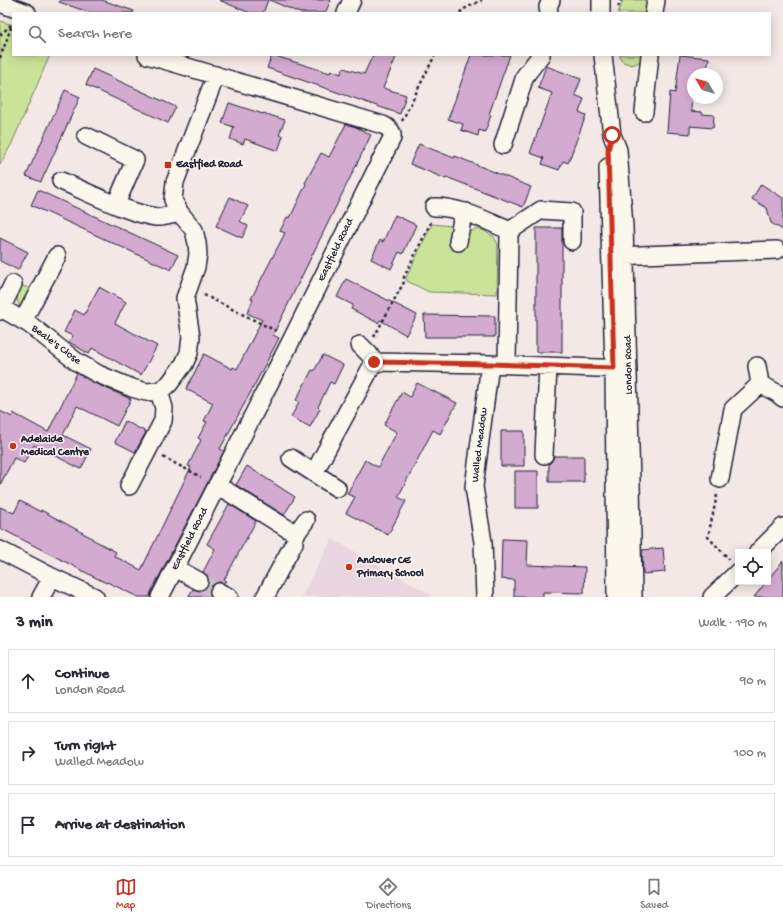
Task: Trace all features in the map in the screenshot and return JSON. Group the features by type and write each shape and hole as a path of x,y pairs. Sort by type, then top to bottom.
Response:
{"street":[{"path":"346,12 352,0"},
{"path":"549,12 548,7 552,0"},
{"path":"601,0 601,12"},
{"path":"654,12 656,0"},
{"path":"0,3 22,7"},
{"path":"150,56 383,125 391,130 392,134"},
{"path":"502,145 525,76 540,56"},
{"name":"London Road","path":"603,56 612,135 618,150 624,226 618,256 633,597"},
{"path":"644,112 650,56"},
{"path":"130,486 163,421 164,408 158,391 169,384 184,364 189,353 191,336 185,298 196,267 197,243 194,230 180,213 173,200 175,182 216,75"},
{"name":"Eastfield Road","path":"160,597 292,339 392,138 392,134"},
{"path":"86,136 135,160 116,204"},
{"path":"61,181 140,213 157,217 180,213"},
{"path":"436,207 466,212 506,229 508,232 507,365"},
{"path":"508,232 541,210 572,212 572,241"},
{"path":"458,242 462,219 466,212"},
{"path":"618,256 777,250"},
{"path":"23,321 57,256"},
{"name":"Beale's Close","path":"13,284 1,309 23,321 45,336 77,362 98,374 146,392 158,391"},
{"path":"314,473 367,353 490,364 622,369"},
{"name":"Walled Meadow","path":"485,597 483,542 474,487 490,364"},
{"path":"544,455 548,366"},
{"path":"757,366 760,384"},
{"name":"London Road","path":"616,597 622,369"},
{"path":"760,384 783,398"},
{"path":"720,479 733,409 760,384"},
{"path":"291,458 337,488"},
{"path":"217,485 296,534 306,520"},
{"path":"761,549 783,527"},
{"path":"265,597 294,543"},
{"path":"0,550 95,597"},
{"path":"175,568 199,581"},
{"path":"712,597 735,569"},
{"path":"41,597 52,577"}],"path":[{"path":"461,12 482,0"},
{"path":"0,35 12,25 0,58"},
{"path":"392,134 404,118 435,56"},
{"path":"367,353 404,282 404,277 436,207"},
{"path":"189,287 292,339"},
{"path":"148,450 201,476"},
{"path":"720,479 708,537 735,567"}],"shaded area":[{"name":"Andover CE Primary School","path":"332,539 432,595 430,597 301,597"}],"green space":[{"path":"623,0 648,0 647,12 618,12"},
{"path":"0,21 12,25 12,56 50,56 12,143 0,165"},
{"path":"620,56 642,56 642,61 632,65 623,62"},
{"path":"432,224 452,226 452,245 469,232 476,229 483,230 494,237 498,245 497,294 429,292 407,281 406,278"},
{"path":"20,284 33,291 23,311 17,298"}],"building":[{"path":"60,0 102,0 134,11 88,12 59,2"},
{"path":"219,0 268,0 263,12 248,12"},
{"path":"269,0 331,0 325,12 298,12"},
{"path":"272,56 275,56 330,73 331,70 341,74 343,68 364,74 373,56 397,56 383,88 406,95 400,114 267,68"},
{"path":"471,56 510,56 489,114 491,115 485,132 479,130 478,136 461,130 463,124 448,119"},
{"path":"680,56 709,58 707,68 687,68 687,104 691,104 691,111 714,115 713,128 690,126 690,134 667,132 670,92 675,93"},
{"path":"546,66 581,79 575,95 584,99 579,112 586,115 568,163 563,161 559,170 542,164 544,158 530,153 552,93 538,88"},
{"path":"93,69 176,107 168,123 86,85"},
{"path":"65,90 80,97 41,182 26,176"},
{"path":"229,103 285,120 279,135 283,136 278,151 245,139 243,144 230,139 234,127 222,123"},
{"path":"346,124 356,127 371,135 273,335 279,338 220,449 224,451 151,592 150,597 138,597 107,582 106,583 0,528 0,507 14,513 20,501 41,512 41,510 92,538 116,552 114,556 141,570 191,467 188,466 201,440 198,438 207,422 204,421 213,403 186,389 204,354 232,369 233,367 237,369 262,320 247,313 253,300 251,299 285,233 280,231 287,217 290,218 306,184 305,183 321,153 329,157"},
{"path":"419,144 454,158 455,156 531,187 523,207 446,177 446,179 410,164"},
{"path":"761,184 783,198 783,230 771,223 767,208 752,199"},
{"path":"38,190 178,255 171,270 31,205"},
{"path":"230,197 248,206 240,221 248,226 242,238 216,226"},
{"path":"395,215 416,225 403,254 399,252 391,269 371,259 380,240 383,242"},
{"path":"536,228 562,228 562,352 536,352"},
{"path":"0,238 28,252 18,270 0,261"},
{"path":"346,279 417,315 406,335 380,320 378,323 351,309 353,305 337,297"},
{"path":"99,287 126,302 115,323 157,346 141,375 92,348 89,354 69,342 73,336 64,332 75,310 84,315"},
{"path":"424,315 495,316 495,337 425,337"},
{"path":"323,355 343,365 334,384 330,382 318,407 320,409 310,427 291,417 299,402 296,400 312,370 314,371"},
{"path":"77,373 94,383 131,399 117,426 77,406 63,435 91,449 81,469 34,445 24,463 14,458 0,485 0,411 12,417 13,413 48,432"},
{"path":"417,383 457,403 440,434 433,430 398,497 406,501 388,535 346,513 355,497 347,494 365,460 378,467 397,432 384,425 402,392 410,397"},
{"path":"125,421 146,432 135,452 115,442"},
{"path":"501,431 524,431 524,466 501,466"},
{"path":"554,456 584,456 584,482 549,482 549,464"},
{"path":"247,466 295,497 284,515 236,485"},
{"path":"515,471 538,471 538,508 515,508"},
{"path":"229,504 256,521 224,580 226,581 224,583 219,582 213,584 210,588 210,597 188,597 193,589 200,591 205,589 208,585 208,576 203,572 215,549 207,544"},
{"path":"502,539 528,540 527,565 585,567 584,593 543,592 543,597 514,597 514,580 501,579"},
{"path":"663,548 665,572 643,574 642,550"},
{"path":"783,561 783,597 754,597 764,585 771,585 771,575"}],"tunnel":[{"path":"199,581 219,592"}],"place":[{"name":"Eastfied Road","path":"168,165"},
{"name":"Adelaide Medical Centre","path":"13,446"},
{"name":"Andover CE Primary School","path":"349,567"}],"route":[{"path":"374,362 614,368 613,287 608,150 612,135"}]}
